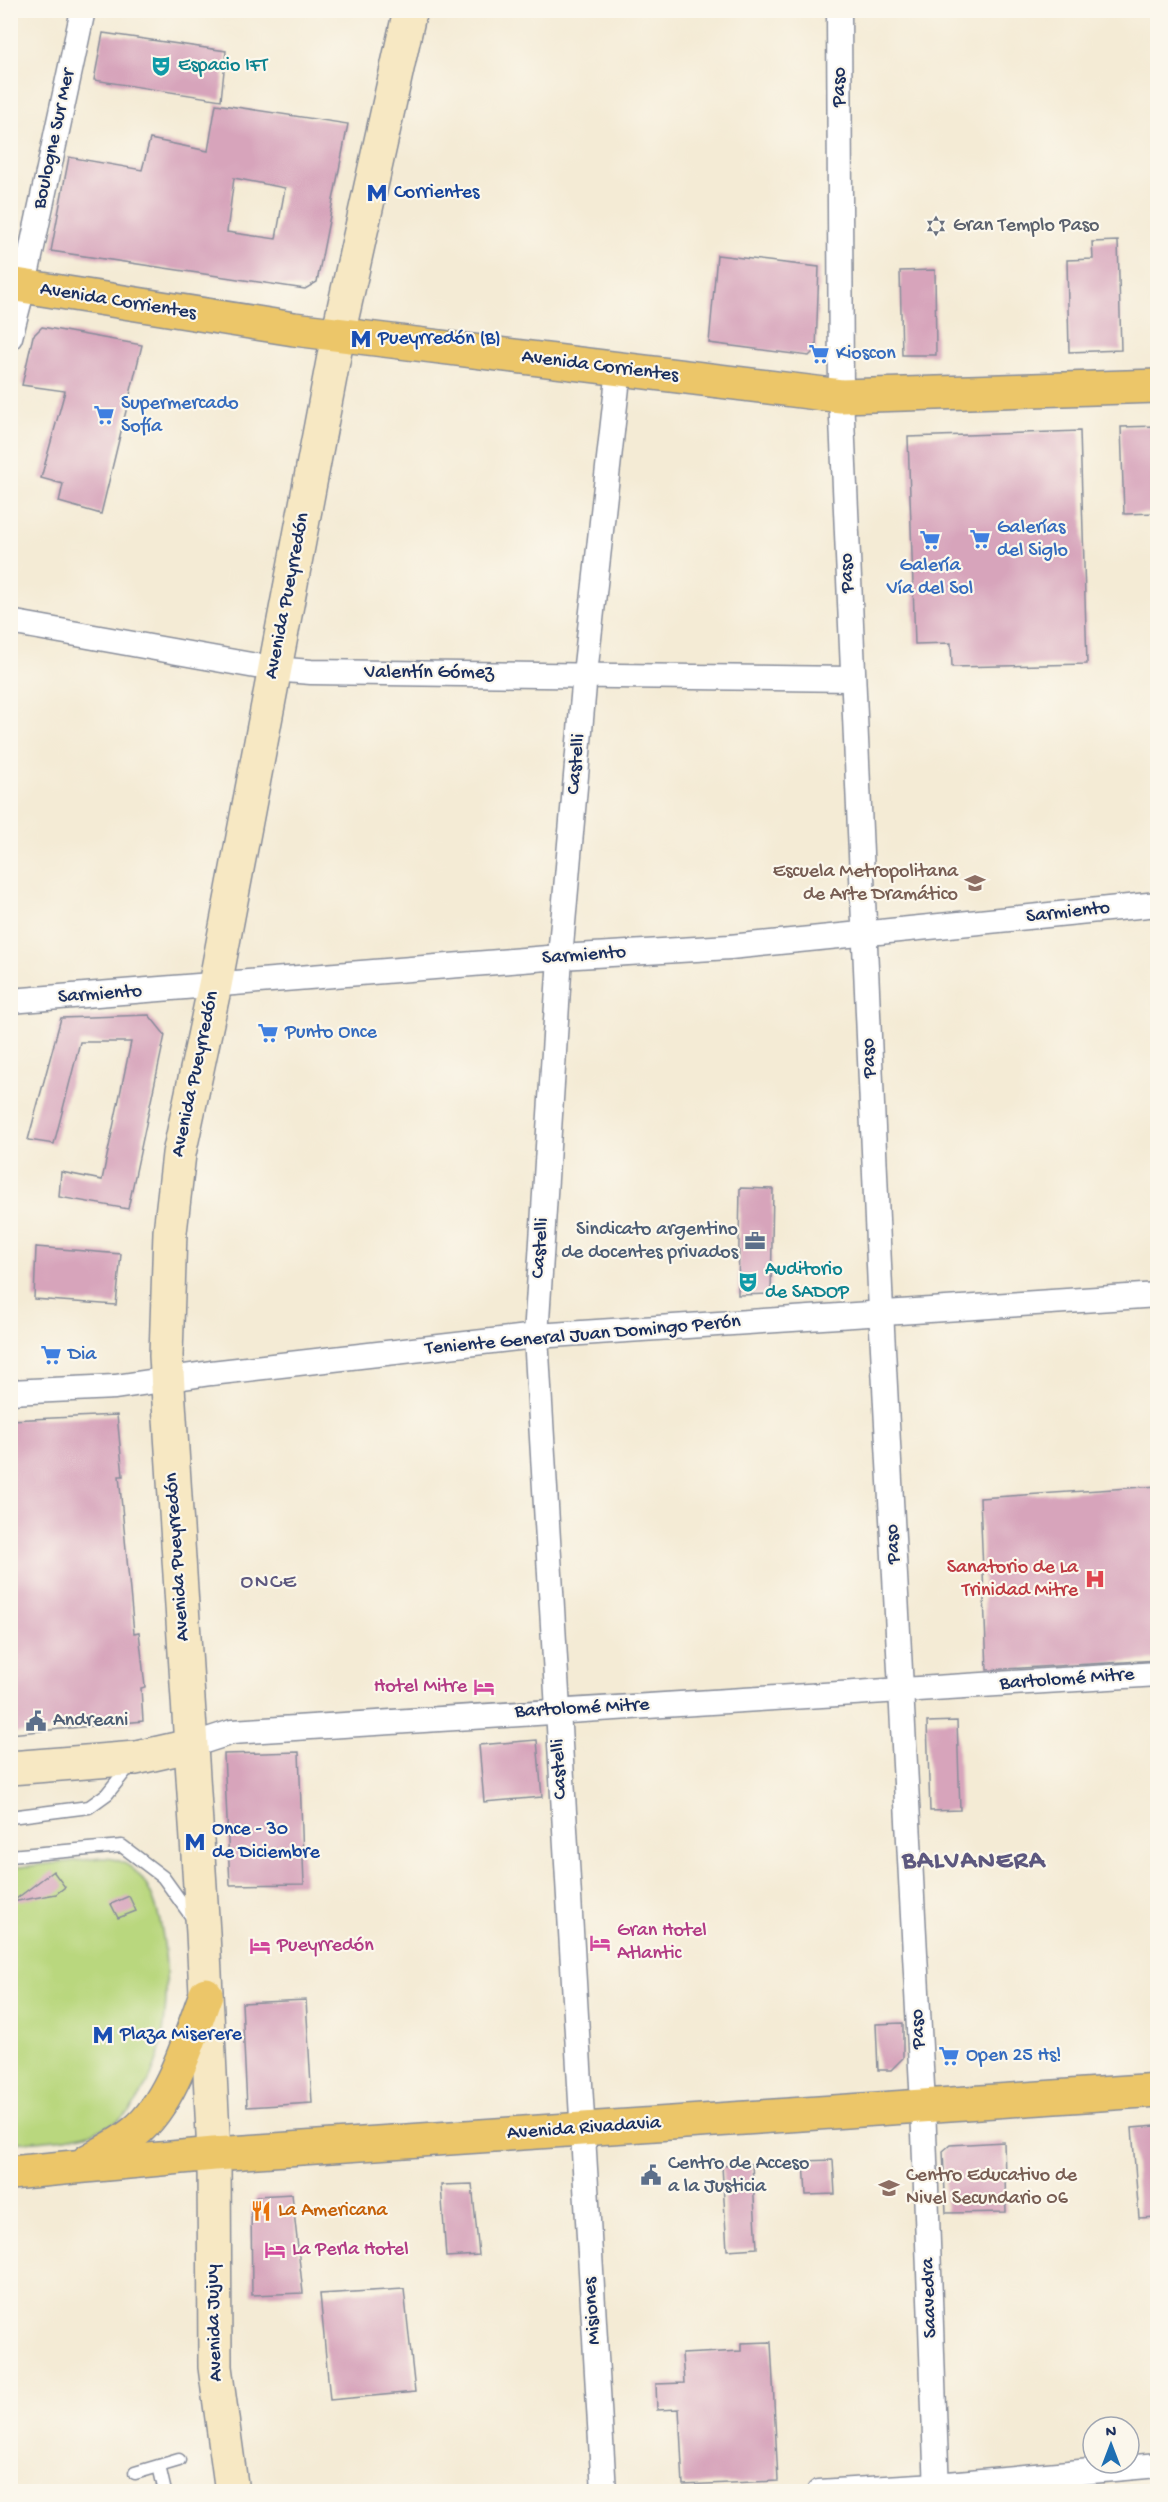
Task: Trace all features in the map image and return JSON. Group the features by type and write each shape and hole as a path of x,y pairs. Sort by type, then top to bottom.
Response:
{"main road":[{"name":"Avenida Pueyrredón","path":"214,2154 203,1933 189,1746 167,1378 168,1274 177,1170 215,985 338,335 410,10"},
{"name":"Avenida Corrientes","path":"17,285 338,335 841,396 1158,386"},
{"name":"Bartolomé Mitre","path":"10,1768 136,1758 189,1746"},
{"path":"78,2166 136,2131 154,2112 178,2065 206,1994"},
{"name":"Avenida Rivadavia","path":"10,2173 214,2154 1158,2090"},
{"name":"Avenida Jujuy","path":"214,2154 214,2367 232,2492"}],"street":[{"name":"Boulogne Sur Mer","path":"10,337 17,285 82,10"},
{"name":"Paso","path":"839,10 841,396 852,679 881,1311 923,2105"},
{"name":"Castelli","path":"581,2130 536,1336 560,957 585,674 619,369"},
{"name":"Valentín Gómez","path":"10,622 273,669 852,679"},
{"name":"Sarmiento","path":"10,1001 560,957 730,947 1158,904"},
{"name":"Teniente General Juan Domingo Perón","path":"10,1392 115,1387 167,1378 536,1336 1158,1294"},
{"name":"Bartolomé Mitre","path":"189,1746 232,1732 1158,1674"},
{"name":"Saavedra","path":"923,2105 937,2488"},
{"name":"Misiones","path":"581,2130 604,2492"},
{"path":"819,2492 937,2488 1158,2466"}],"lane":[{"path":"10,1817 89,1807 107,1794 136,1758"},
{"path":"10,1856 122,1846 163,1877 203,1933"},
{"path":"135,2473 178,2460"},
{"path":"159,2466 165,2492"}],"shaded area":[{"path":"1157,425 1158,603 1156,603 1151,426"}],"green space":[{"name":"Plaza Miserere","path":"101,1858 126,1864 144,1882 156,1907 163,1939 166,1972 166,2005 158,2057 149,2081 140,2096 124,2116 112,2124 99,2130 70,2137 11,2143 11,1868"}],"building":[{"path":"103,33 226,51 221,100 94,80"},
{"path":"216,104 348,124 317,282 305,289 51,251 69,157 142,170 150,139 208,151","holes":["234,178 285,188 276,239 227,232"]},
{"path":"1118,241 1121,350 1069,352 1067,260 1093,259 1092,242"},
{"path":"717,255 819,267 816,349 809,356 709,343"},
{"path":"935,270 936,355 902,355 900,271"},
{"path":"42,327 142,345 101,514 59,502 63,484 41,478 65,391 22,385 33,336"},
{"path":"1158,426 1158,513 1124,514 1121,427"},
{"path":"1080,431 1087,664 952,667 951,643 915,644 908,437"},
{"path":"149,1015 165,1035 128,1209 59,1197 61,1172 102,1180 131,1042 80,1042 54,1144 28,1140 61,1018"},
{"name":"Sindicato argentino de docentes privados","path":"740,1188 773,1189 771,1294 738,1295"},
{"path":"36,1247 121,1254 116,1305 34,1299"},
{"path":"117,1415 123,1476 119,1476 134,1633 139,1632 145,1687 141,1688 143,1721 10,1734 10,1420"},
{"name":"Sanatorio de La Trinidad Mitre","path":"1158,1486 1158,1660 987,1670 980,1498"},
{"path":"957,1721 960,1810 930,1811 927,1722"},
{"path":"537,1740 542,1797 484,1802 479,1745"},
{"path":"299,1752 304,1884 230,1885 224,1754"},
{"path":"53,1871 65,1887 56,1894 12,1902"},
{"path":"129,1896 136,1911 118,1918 111,1904"},
{"path":"306,2000 312,2103 247,2107 242,2003"},
{"path":"903,2023 903,2058 891,2070 878,2070 876,2024"},
{"path":"1156,2126 1158,2217 1139,2218 1132,2128"},
{"path":"1004,2142 1006,2212 946,2213 943,2151 950,2145"},
{"path":"833,2160 835,2194 806,2195 804,2161"},
{"path":"752,2164 757,2248 727,2250 722,2166"},
{"path":"472,2184 479,2255 446,2257 441,2185"},
{"name":"La Perla Hotel","path":"292,2194 303,2293 252,2295 251,2206 257,2196"},
{"path":"404,2289 415,2392 330,2400 320,2294"},
{"path":"771,2342 778,2481 683,2485 679,2409 657,2410 656,2384 684,2383 682,2354 741,2351 741,2343"}],"place":[{"name":"Espacio IFT","path":"161,66"},
{"name":"Corrientes","path":"377,193"},
{"name":"Gran Templo Paso","path":"936,226"},
{"name":"Pueyrredón (B)","path":"361,339"},
{"name":"Kioscon","path":"819,354"},
{"name":"Supermercado Sofía","path":"104,415"},
{"name":"Galerías del Siglo","path":"980,539"},
{"name":"Galería Vía del Sol","path":"930,540"},
{"name":"Escuela Metropolitana de Arte Dramático","path":"975,883"},
{"name":"Punto Once","path":"268,1033"},
{"name":"Sindicato argentino de docentes privados","path":"755,1241"},
{"name":"Auditorio de SADOP","path":"748,1282"},
{"name":"Dia","path":"51,1355"},
{"name":"Sanatorio de La Trinidad Mitre","path":"1095,1579"},
{"name":"Hotel Mitre","path":"484,1687"},
{"name":"Andreani","path":"36,1721"},
{"name":"Once - 30 de Diciembre","path":"195,1842"},
{"name":"Gran Hotel Atlantic","path":"600,1943"},
{"name":"Pueyrredón","path":"260,1946"},
{"name":"Plaza Miserere","path":"103,2035"},
{"name":"Open 25 Hs!","path":"949,2056"},
{"name":"Centro de Acceso a la Justicia","path":"651,2175"},
{"name":"Centro Educativo de Nivel Secundario 06","path":"889,2188"},
{"name":"La Americana","path":"261,2211"},
{"name":"La Perla Hotel","path":"275,2250"}],"district":[{"name":"ONCE","path":"269,1583"},
{"name":"BALVANERA","path":"974,1862"}]}
